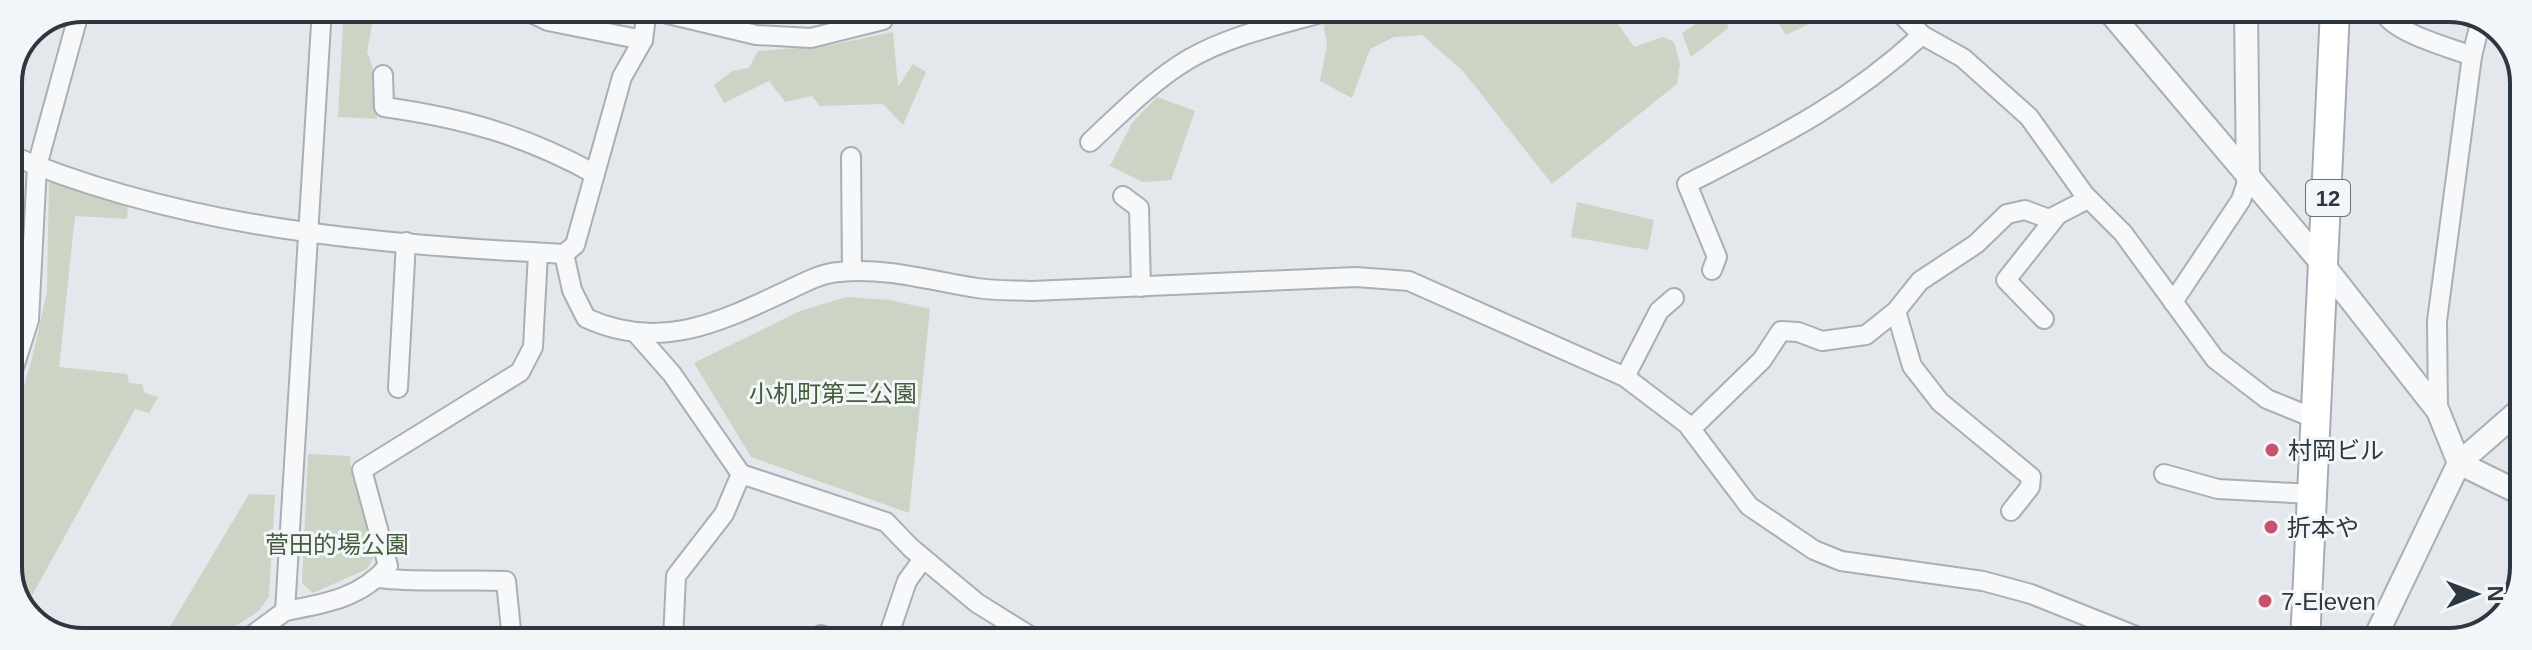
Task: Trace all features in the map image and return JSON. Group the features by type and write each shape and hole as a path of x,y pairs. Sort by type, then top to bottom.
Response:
{"main road":[{"name":"12","path":"2306,628 2335,22"}],"street":[{"path":"285,611 321,22"},
{"path":"553,22 643,40"},
{"path":"22,160 191,213 309,234 564,254 575,245 622,77 643,40 645,22"},
{"path":"702,22 756,35 811,38 875,22"},
{"path":"1090,142 1147,89 1191,58 1292,22"},
{"path":"1909,22 1922,35 1963,58 2029,117 2088,199 2123,233 2215,359 2267,399 2316,419"},
{"path":"2118,22 2325,267 2438,411 2459,463 2510,488"},
{"path":"2173,302 2241,200 2248,179 2246,22"},
{"path":"2390,22 2472,56"},
{"path":"22,342 29,320 37,166 76,23"},
{"path":"2438,411 2437,321 2472,56 2478,29"},
{"path":"1712,270 1717,257 1687,184 1816,118 1881,72 1922,35"},
{"path":"383,75 384,107 450,117 544,146 595,174"},
{"path":"851,157 852,271"},
{"path":"1123,196 1139,208 1141,287"},
{"path":"1691,429 1762,360 1781,331 1822,341 1866,335 1896,311 1920,281 1976,244 2007,214 2025,210 2049,219 2088,199"},
{"path":"2044,319 2006,280 2056,217"},
{"path":"398,388 406,242"},
{"path":"262,628 285,611 342,600 378,578 388,566 362,470 520,372 533,347 538,253"},
{"path":"564,254 572,290 586,318 605,327 635,332 683,333 725,320 835,272 916,275 980,289 1032,291 1356,277 1409,281 1625,377 1691,429 1749,506 1780,530 1814,550 1841,561 1983,581 2031,594 2116,628"},
{"path":"1625,377 1659,311 1674,298"},
{"path":"1896,311 1912,366 1940,402 2031,477 2030,487 2011,511"},
{"path":"635,332 672,374 741,474 886,522 923,559 977,603 1017,628"},
{"path":"2380,628 2459,463 2510,418"},
{"path":"674,628 676,576 724,514 741,474"},
{"path":"2164,474 2218,489 2312,494"},
{"path":"891,628 907,581 923,559"},
{"path":"378,578 410,582 442,579 506,581 511,628"}],"green space":[{"path":"343,22 372,22 367,52 377,79 377,119 338,117"},
{"path":"1323,22 1616,22 1634,47 1663,37 1674,42 1680,64 1677,84 1552,184 1463,71 1422,35 1394,37 1370,49 1352,98 1320,81 1327,45"},
{"path":"1698,22 1729,22 1727,29 1691,57 1682,33"},
{"path":"1778,22 1834,22 1809,24 1786,35"},
{"path":"893,32 898,87 913,64 926,72 903,125 883,104 820,106 812,96 785,102 769,81 724,103 714,85 732,71 749,68 758,51 831,45"},
{"path":"1157,97 1195,111 1171,180 1143,182 1110,166 1132,123"},
{"path":"49,182 128,202 127,219 75,216 59,367 127,374 129,383 142,384 145,393 158,397 149,413 135,409 31,598 22,571 22,392 47,292"},
{"path":"1577,202 1654,220 1648,250 1571,237"},
{"name":"小机町第三公園","path":"846,297 890,300 930,309 909,513 751,457 694,363 800,311"},
{"name":"菅田的場公園","path":"308,454 350,456 352,476 375,555 367,569 313,593 302,583"},
{"path":"249,494 275,495 269,596 259,611 232,628 169,628"}],"place":[{"name":"村岡ビル","path":"2272,450"},
{"name":"折本や","path":"2271,527"},
{"name":"7-Eleven","path":"2265,601"}]}
